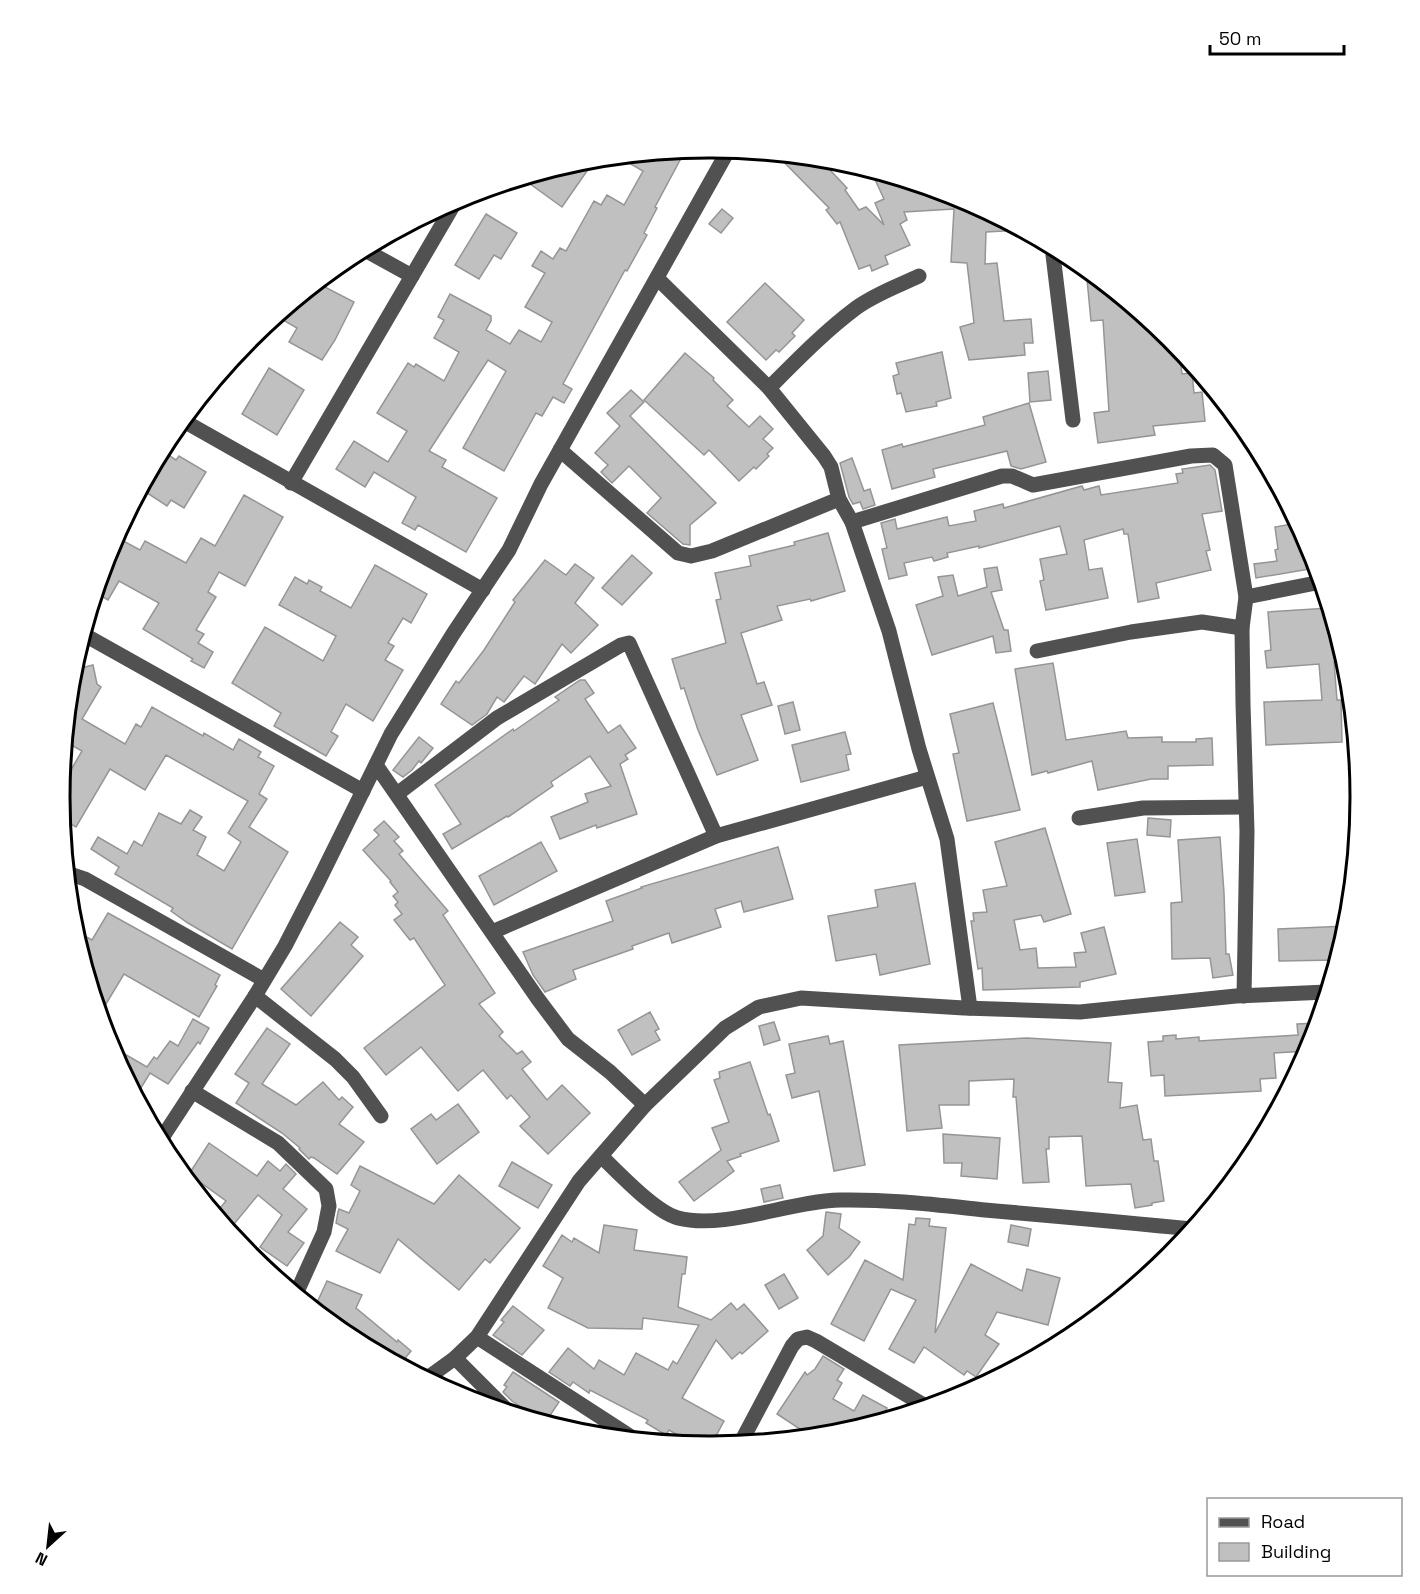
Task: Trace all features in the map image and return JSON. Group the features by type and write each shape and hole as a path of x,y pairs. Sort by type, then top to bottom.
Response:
{"street":[{"path":"166,1132 285,946 391,734 509,550 541,484 724,158"},
{"path":"291,483 449,213"},
{"path":"372,254 412,276"},
{"path":"1053,258 1073,420"},
{"path":"769,388 806,350 857,308 919,276"},
{"path":"657,278 769,388 824,456 831,468 839,500 852,522 889,631 927,777 947,839 970,1008"},
{"path":"191,425 483,590"},
{"path":"560,450 678,553 691,556 712,551 839,500"},
{"path":"852,522 1002,476 1012,476 1032,485 1191,456 1213,455 1225,465 1246,597 1242,628 1246,807 1244,996"},
{"path":"1246,597 1313,584"},
{"path":"1037,651 1131,632 1202,622 1242,628"},
{"path":"91,638 363,791"},
{"path":"397,794 497,718 621,645 629,643 716,836"},
{"path":"376,765 568,1039 610,1072 645,1105"},
{"path":"492,932 716,836 927,777"},
{"path":"1079,818 1143,808 1246,807"},
{"path":"76,876 264,980"},
{"path":"433,1374 455,1358 477,1337 579,1181 645,1105 724,1028 759,1007 801,998 1080,1012 1244,996 1319,992"},
{"path":"255,996 335,1059 353,1077 381,1116"},
{"path":"192,1091 278,1143 326,1189 329,1206 324,1232 299,1287"},
{"path":"601,1156 646,1199 677,1218 699,1220 737,1218 786,1207 845,1200 932,1205 1182,1228"},
{"path":"477,1337 620,1430"},
{"path":"745,1435 792,1346 798,1339 807,1337 919,1402"},
{"path":"455,1358 498,1400"}],"building":[{"path":"681,159 655,207 657,208 644,233 647,235 627,271 625,270 563,384 572,389 564,403 553,397 542,416 536,413 504,471 463,448 506,371 488,360 429,451 446,460 442,467 497,498 466,552 418,525 415,530 402,523 416,497 374,472 365,487 336,469 354,441 388,462 407,431 377,413 408,363 414,367 416,364 444,381 459,352 434,338 444,320 438,317 450,294 491,316 486,330 510,344 519,330 541,342 552,322 525,307 545,273 532,266 541,251 553,259 560,248 566,251 594,201 601,205 607,195 624,205 643,171 629,163"},
{"path":"784,162 831,169 847,188 845,190 859,210 866,207 884,225 875,203 884,199 875,179 955,206 1007,231 986,232 985,264 997,263 1004,321 1031,319 1033,343 1024,343 1025,355 969,360 960,327 974,323 967,263 951,262 954,209 904,212 907,220 900,224 910,245 885,256 888,264 872,271 870,265 859,269 840,222 837,224 826,210 829,208"},
{"path":"588,169 562,207 529,183"},
{"path":"722,209 733,218 721,233 709,224"},
{"path":"486,214 517,233 501,259 494,255 479,279 455,265"},
{"path":"1087,281 1132,316 1162,345 1181,365 1182,374 1191,375 1194,393 1202,392 1205,421 1153,426 1155,435 1098,443 1094,413 1109,411 1103,320 1091,321"},
{"path":"765,283 804,320 792,333 795,336 779,352 776,350 766,360 727,322"},
{"path":"325,287 354,302 322,360 289,342 297,328 284,320"},
{"path":"942,352 951,398 936,402 937,406 906,412 901,393 897,394 893,376 899,374 896,363"},
{"path":"685,353 714,378 713,380 733,400 727,406 749,427 760,416 773,429 763,439 773,448 767,454 769,456 739,481 709,450 704,455 644,400"},
{"path":"269,368 304,390 277,435 242,414"},
{"path":"1048,371 1051,400 1030,402 1028,373"},
{"path":"631,390 644,402 630,416 716,503 690,525 690,545 683,544 647,513 661,498 629,466 612,483 601,472 608,465 595,453 620,426 607,413"},
{"path":"1029,403 1046,462 1021,469 1011,466 1007,451 933,469 935,477 892,489 882,450 902,444 903,447 985,425 983,417"},
{"path":"169,456 176,460 179,456 206,472 184,508 171,500 167,506 147,493"},
{"path":"852,458 864,491 870,489 875,505 863,509 860,502 853,504 849,497 840,463"},
{"path":"1210,465 1215,470 1222,511 1202,514 1210,550 1206,551 1211,570 1156,583 1159,598 1138,602 1128,534 1124,534 1123,529 1084,540 1089,570 1102,568 1108,598 1046,610 1040,581 1044,580 1040,559 1067,554 1060,526 979,548 979,546 947,553 948,557 934,561 932,557 904,563 907,575 889,579 882,549 887,548 881,523 895,519 897,529 947,517 949,526 976,521 974,511 1003,504 1004,508 1082,486 1084,490 1099,486 1101,495 1178,483 1176,474 1183,473 1182,469"},
{"path":"244,495 283,517 245,586 219,572 208,592 216,597 196,630 204,634 198,643 213,652 204,668 143,629 159,603 119,581 108,600 102,597 124,541 140,550 145,541 186,563 201,538 215,546"},
{"path":"1289,525 1308,569 1256,578 1254,564 1277,561 1275,527"},
{"path":"828,533 845,591 811,601 810,599 777,606 782,620 741,633 757,684 764,682 772,705 741,715 758,760 717,775 698,730 684,688 681,689 672,659 726,643 716,600 721,599 715,573 751,566 749,556 795,545 794,542"},
{"path":"632,555 652,573 622,605 602,588"},
{"path":"545,560 566,575 575,564 594,578 575,603 598,625 571,653 562,644 535,684 524,676 504,702 497,697 487,714 472,725 441,704 456,681 459,683 484,650 515,602 513,600"},
{"path":"375,565 427,594 411,623 403,618 388,643 394,646 385,660 403,670 373,721 346,704 331,732 338,736 326,756 274,726 281,713 232,683 265,627 323,661 336,636 279,605 295,577 307,584 309,580 322,587 320,591 351,608"},
{"path":"997,567 1002,590 991,592 1004,630 1008,630 1011,651 996,653 993,636 932,655 916,605 943,596 938,577 953,575 958,596 987,587 984,569"},
{"path":"1321,609 1335,662 1337,700 1341,700 1342,742 1266,745 1264,702 1322,700 1319,664 1267,668 1265,651 1271,650 1268,612"},
{"path":"1053,663 1066,740 1126,731 1128,738 1162,737 1162,742 1196,742 1196,739 1212,738 1213,765 1168,766 1168,779 1151,779 1098,790 1092,761 1032,775 1015,669"},
{"path":"93,665 97,684 101,687 82,719 125,744 136,724 141,727 152,707 233,750 239,739 261,752 258,757 274,766 259,794 267,799 249,827 288,852 232,949 188,923 171,911 173,908 115,874 119,867 91,849 98,837 127,854 134,841 142,846 159,813 181,824 190,810 202,817 193,830 206,837 197,855 224,871 241,842 228,833 248,801 166,755 145,790 110,769 76,827 71,824 71,769 82,751 73,746 84,667"},
{"path":"580,680 585,680 594,693 585,699 608,733 620,725 636,748 625,755 628,759 620,764 637,814 597,828 596,825 560,839 551,817 588,802 585,794 611,786 590,756 551,782 553,786 508,817 452,849 443,834 461,824 435,785 513,729 514,731 559,700 555,697"},
{"path":"793,702 800,730 785,734 778,706"},
{"path":"993,703 1020,810 967,821 953,754 959,753 950,714"},
{"path":"845,732 851,754 846,755 849,770 801,782 792,745"},
{"path":"419,737 433,748 421,763 419,761 403,777 393,770"},
{"path":"1148,818 1171,820 1170,837 1147,835"},
{"path":"384,821 399,837 394,841 403,851 399,854 448,911 443,915 495,993 479,1004 503,1032 499,1036 517,1054 522,1051 531,1062 522,1069 547,1100 562,1085 590,1113 548,1154 520,1126 530,1117 511,1095 507,1099 483,1070 458,1091 421,1047 386,1075 364,1048 445,985 414,938 410,940 394,920 402,914 395,905 398,902 393,896 398,892 363,850 379,835 374,830"},
{"path":"1045,828 1071,914 1044,922 1041,915 1014,920 1020,950 1036,948 1038,968 1076,967 1074,953 1086,952 1081,933 1104,927 1116,974 1080,982 1080,987 983,990 982,968 978,969 971,921 974,921 973,913 987,912 983,890 1007,886 995,842"},
{"path":"1220,837 1226,954 1229,954 1233,975 1213,978 1210,958 1172,959 1171,903 1182,902 1178,840"},
{"path":"1137,839 1145,892 1115,896 1107,843"},
{"path":"541,842 557,871 494,905 479,876"},
{"path":"778,847 793,899 744,912 741,901 715,909 721,927 672,943 669,933 632,946 633,949 573,970 576,979 545,992 533,975 523,952 613,921 606,901 641,887"},
{"path":"915,883 930,964 880,975 876,954 836,961 828,916 878,907 875,890"},
{"path":"108,913 220,975 215,985 217,986 199,1017 124,974 105,1006 86,937 92,940"},
{"path":"340,922 358,937 351,945 363,956 311,1016 281,989"},
{"path":"1336,926 1329,960 1279,961 1278,929"},
{"path":"650,1012 659,1029 655,1031 660,1040 632,1055 618,1030"},
{"path":"193,1019 209,1028 200,1044 198,1042 168,1084 150,1073 141,1088 124,1054 147,1067 154,1057 157,1059 170,1041 178,1046"},
{"path":"774,1022 780,1040 764,1045 759,1026"},
{"path":"1308,1023 1297,1052 1274,1053 1276,1078 1260,1079 1261,1091 1165,1096 1164,1075 1151,1076 1148,1042 1163,1041 1163,1036 1176,1035 1176,1039 1199,1037 1199,1041 1298,1035 1297,1024"},
{"path":"267,1028 290,1044 262,1084 296,1105 323,1082 339,1100 342,1097 353,1107 339,1124 364,1142 337,1174 314,1158 309,1159 282,1133 236,1103 249,1083 235,1074"},
{"path":"828,1036 830,1044 843,1041 865,1165 834,1171 819,1091 792,1098 786,1075 795,1073 789,1044"},
{"path":"1027,1038 1111,1043 1108,1082 1122,1083 1120,1108 1137,1105 1143,1140 1151,1139 1154,1161 1158,1161 1164,1201 1135,1208 1131,1184 1086,1186 1082,1136 1049,1137 1049,1149 1046,1149 1049,1182 1023,1183 1016,1097 1013,1097 1014,1079 969,1081 969,1105 939,1105 942,1128 907,1131 899,1045"},
{"path":"750,1062 779,1141 740,1154 741,1156 727,1161 734,1171 694,1201 679,1182 721,1150 712,1128 729,1122 714,1080 720,1078 719,1072"},
{"path":"458,1104 479,1132 437,1164 411,1129 431,1114 436,1120"},
{"path":"943,1134 1000,1138 997,1179 961,1176 962,1163 944,1163"},
{"path":"209,1143 257,1176 268,1161 280,1171 286,1164 296,1174 283,1189 307,1209 288,1232 304,1243 287,1266 260,1247 282,1215 258,1195 234,1224 220,1208 226,1201 200,1182 191,1170"},
{"path":"512,1162 552,1185 538,1208 499,1186"},
{"path":"360,1166 434,1204 459,1175 520,1228 490,1263 485,1259 459,1290 398,1239 380,1273 336,1251 348,1229 336,1223 338,1212 339,1209 349,1213 360,1191 351,1185"},
{"path":"780,1185 783,1198 764,1202 761,1189"},
{"path":"826,1212 841,1214 839,1228 860,1242 849,1257 828,1275 807,1250 823,1236"},
{"path":"916,1218 930,1219 929,1226 946,1228 935,1333 971,1264 1022,1291 1027,1269 1060,1278 1048,1325 997,1312 985,1335 999,1344 976,1377 967,1371 964,1375 924,1347 914,1363 889,1349 916,1300 891,1289 864,1341 831,1324 865,1260 903,1280 909,1224 915,1225"},
{"path":"604,1225 637,1230 634,1250 687,1257 685,1274 682,1274 678,1307 711,1320 731,1303 737,1310 744,1304 768,1331 742,1354 740,1352 732,1359 716,1340 682,1398 724,1421 716,1436 678,1435 669,1430 666,1435 646,1423 648,1420 590,1390 589,1393 573,1382 570,1386 549,1372 568,1348 594,1369 599,1360 624,1375 636,1353 668,1370 673,1361 677,1364 699,1325 643,1318 642,1329 588,1328 548,1308 563,1278 543,1266 562,1235 572,1242 574,1238 599,1253"},
{"path":"1011,1225 1031,1229 1028,1246 1008,1242"},
{"path":"784,1274 798,1298 779,1309 765,1285"},
{"path":"327,1281 362,1295 356,1308 411,1351 405,1359 355,1329 318,1301"},
{"path":"513,1306 544,1330 522,1355 493,1335 504,1322 501,1320"},
{"path":"823,1356 844,1369 837,1380 842,1383 833,1399 854,1411 863,1395 887,1408 884,1412 801,1430 777,1414 805,1372 807,1375 815,1369"},
{"path":"513,1372 559,1402 550,1416 524,1409 503,1392 507,1387 504,1385"}]}
